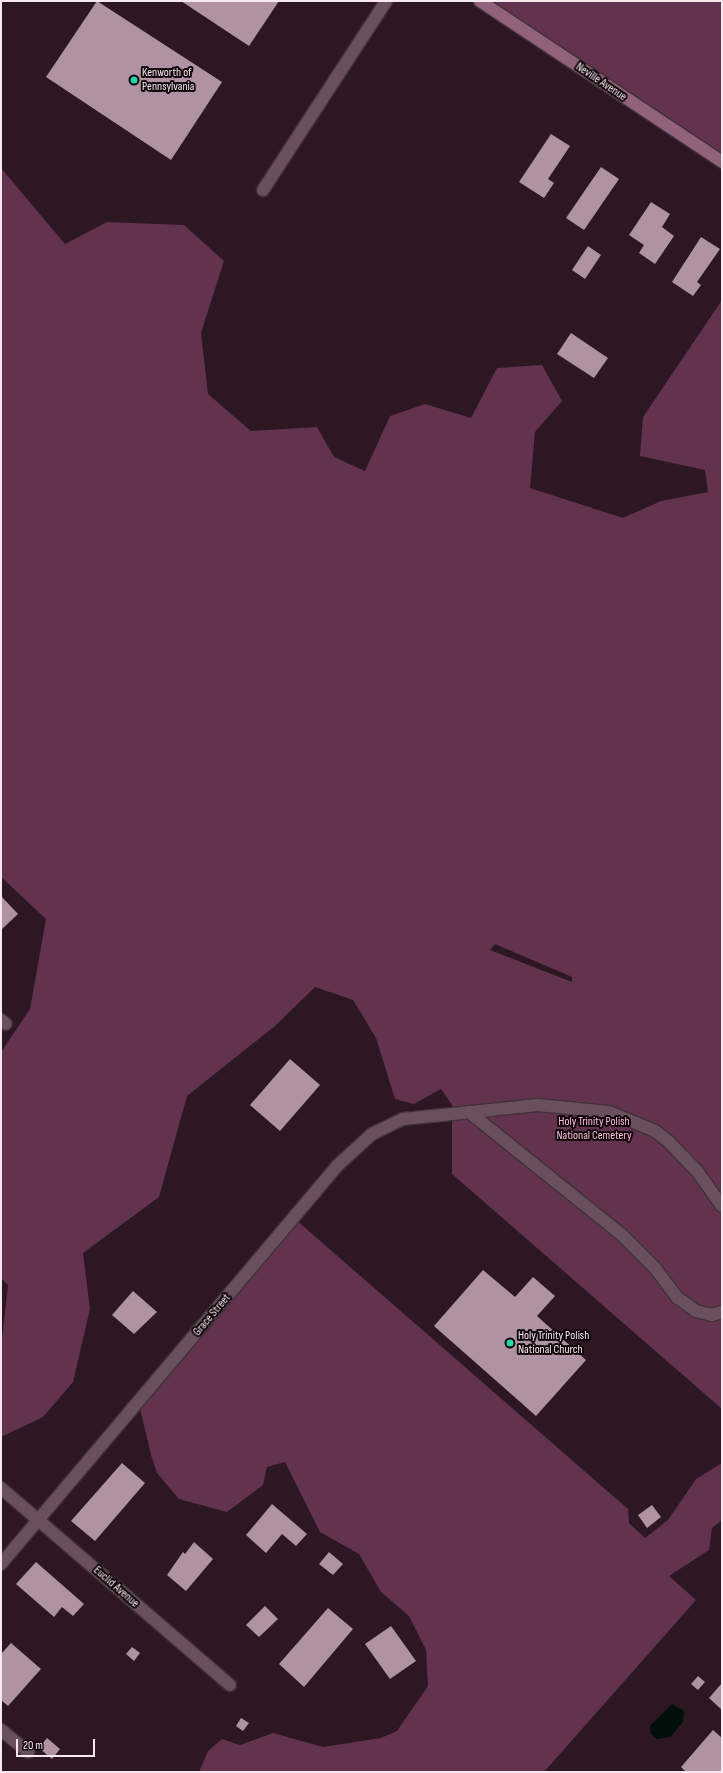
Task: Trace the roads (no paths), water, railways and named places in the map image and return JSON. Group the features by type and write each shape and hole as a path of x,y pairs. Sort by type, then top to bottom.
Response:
{"street":[{"path":"263,190 386,1"},
{"name":"Neville Avenue","path":"480,1 722,162"},
{"name":"Grace Street","path":"1,1564 39,1521 338,1165 372,1134 403,1119 538,1105 574,1107 609,1112 632,1120 669,1142 697,1171 722,1206"},
{"path":"469,1112 621,1234 655,1268 678,1298 696,1311 712,1315 722,1312"},
{"name":"Euclid Avenue","path":"1,1488 230,1685"},
{"path":"1,1730 28,1752"}],"place":[{"name":"Kenworth of Pennsylvania","path":"134,80"},
{"name":"Holy Trinity Polish National Church","path":"510,1343"}],"park label":[{"name":"Holy Trinity Polish National Cemetery","path":"594,1129"}]}
